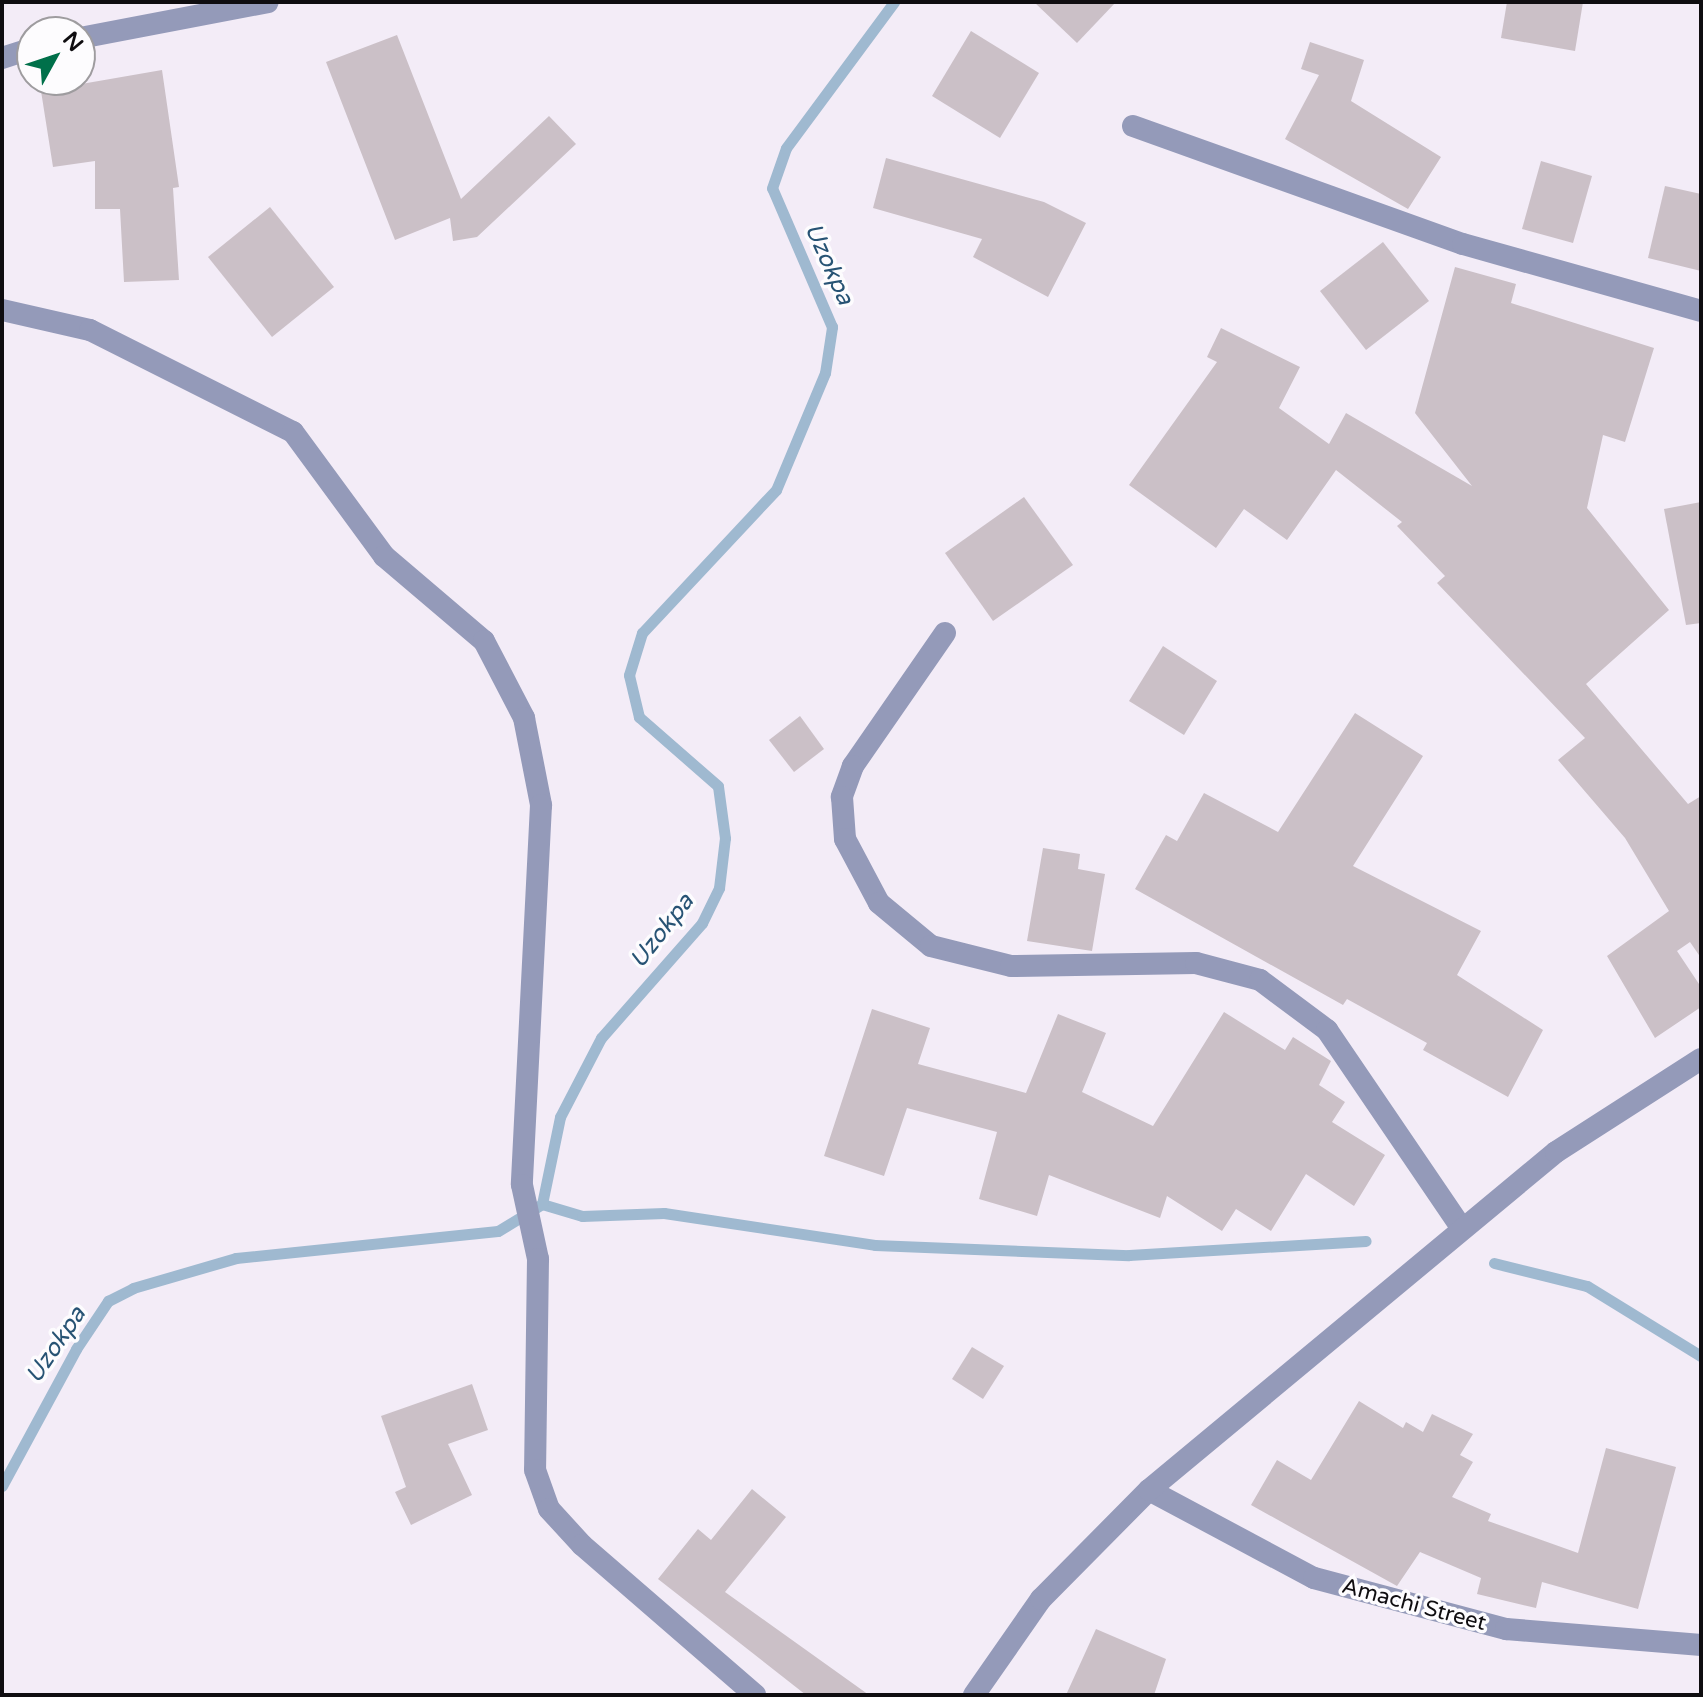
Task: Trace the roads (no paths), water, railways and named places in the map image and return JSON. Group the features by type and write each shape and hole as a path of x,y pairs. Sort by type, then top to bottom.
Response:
{"street":[{"path":"96,35 268,2"},
{"path":"1133,126 1463,244 1701,311"},
{"path":"2,310 90,330 293,432 384,556 484,641 524,718 541,805 522,1185 538,1259 535,1470 549,1509 582,1545 755,1695"},
{"path":"945,633 853,766 842,797 845,839 879,903 931,946 1011,966 1196,963 1260,980 1327,1030 1462,1229"},
{"path":"974,1695 1041,1599 1149,1490 1556,1152 1701,1059"},
{"name":"Amachi Street","path":"1149,1490 1314,1578 1506,1629 1701,1645"}],"waterway":[{"name":"Uzokpa","path":"2,1486 76,1349 108,1301 133,1288 236,1258 498,1231 542,1204 560,1117 601,1038 702,923 719,888 725,838 718,786 639,717 629,675 642,633 776,490 825,373 832,327 772,188 786,148 894,2"},
{"path":"542,1204 582,1216 664,1213 875,1245 1129,1255 1366,1241"},
{"path":"1494,1263 1587,1286 1701,1356"}]}
